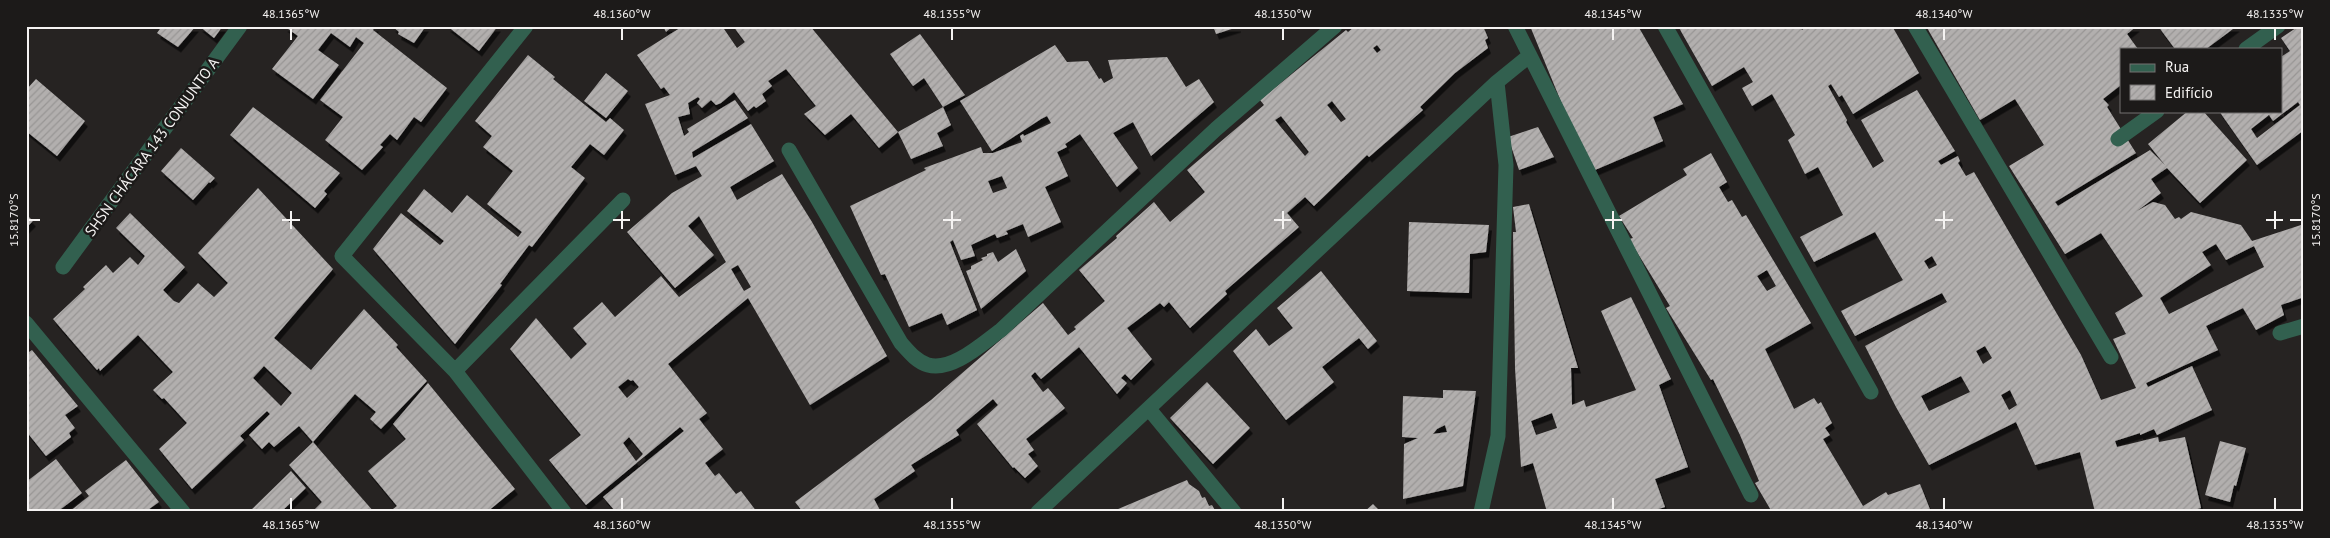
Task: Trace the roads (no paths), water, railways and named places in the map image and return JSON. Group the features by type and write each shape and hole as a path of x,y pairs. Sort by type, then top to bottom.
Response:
{"street":[{"name":"SHSN CHÁCARA 143 CONJUNTO A","path":"63,267 240,26"},
{"path":"526,26 342,256 455,371 564,512"},
{"path":"789,150 901,343 913,357 929,366 947,364 964,357 1001,330 1216,129 1335,26"},
{"path":"1515,26 1751,495"},
{"path":"1665,26 1871,392"},
{"path":"1915,26 2111,357"},
{"path":"2247,48 2278,26"},
{"path":"1038,512 1497,82 1529,56"},
{"path":"1481,512 1498,436 1506,166 1497,82"},
{"path":"2118,139 2157,112"},
{"path":"455,371 623,200"},
{"path":"26,323 183,512"},
{"path":"2280,333 2304,326"},
{"path":"1148,409 1234,512"}]}
